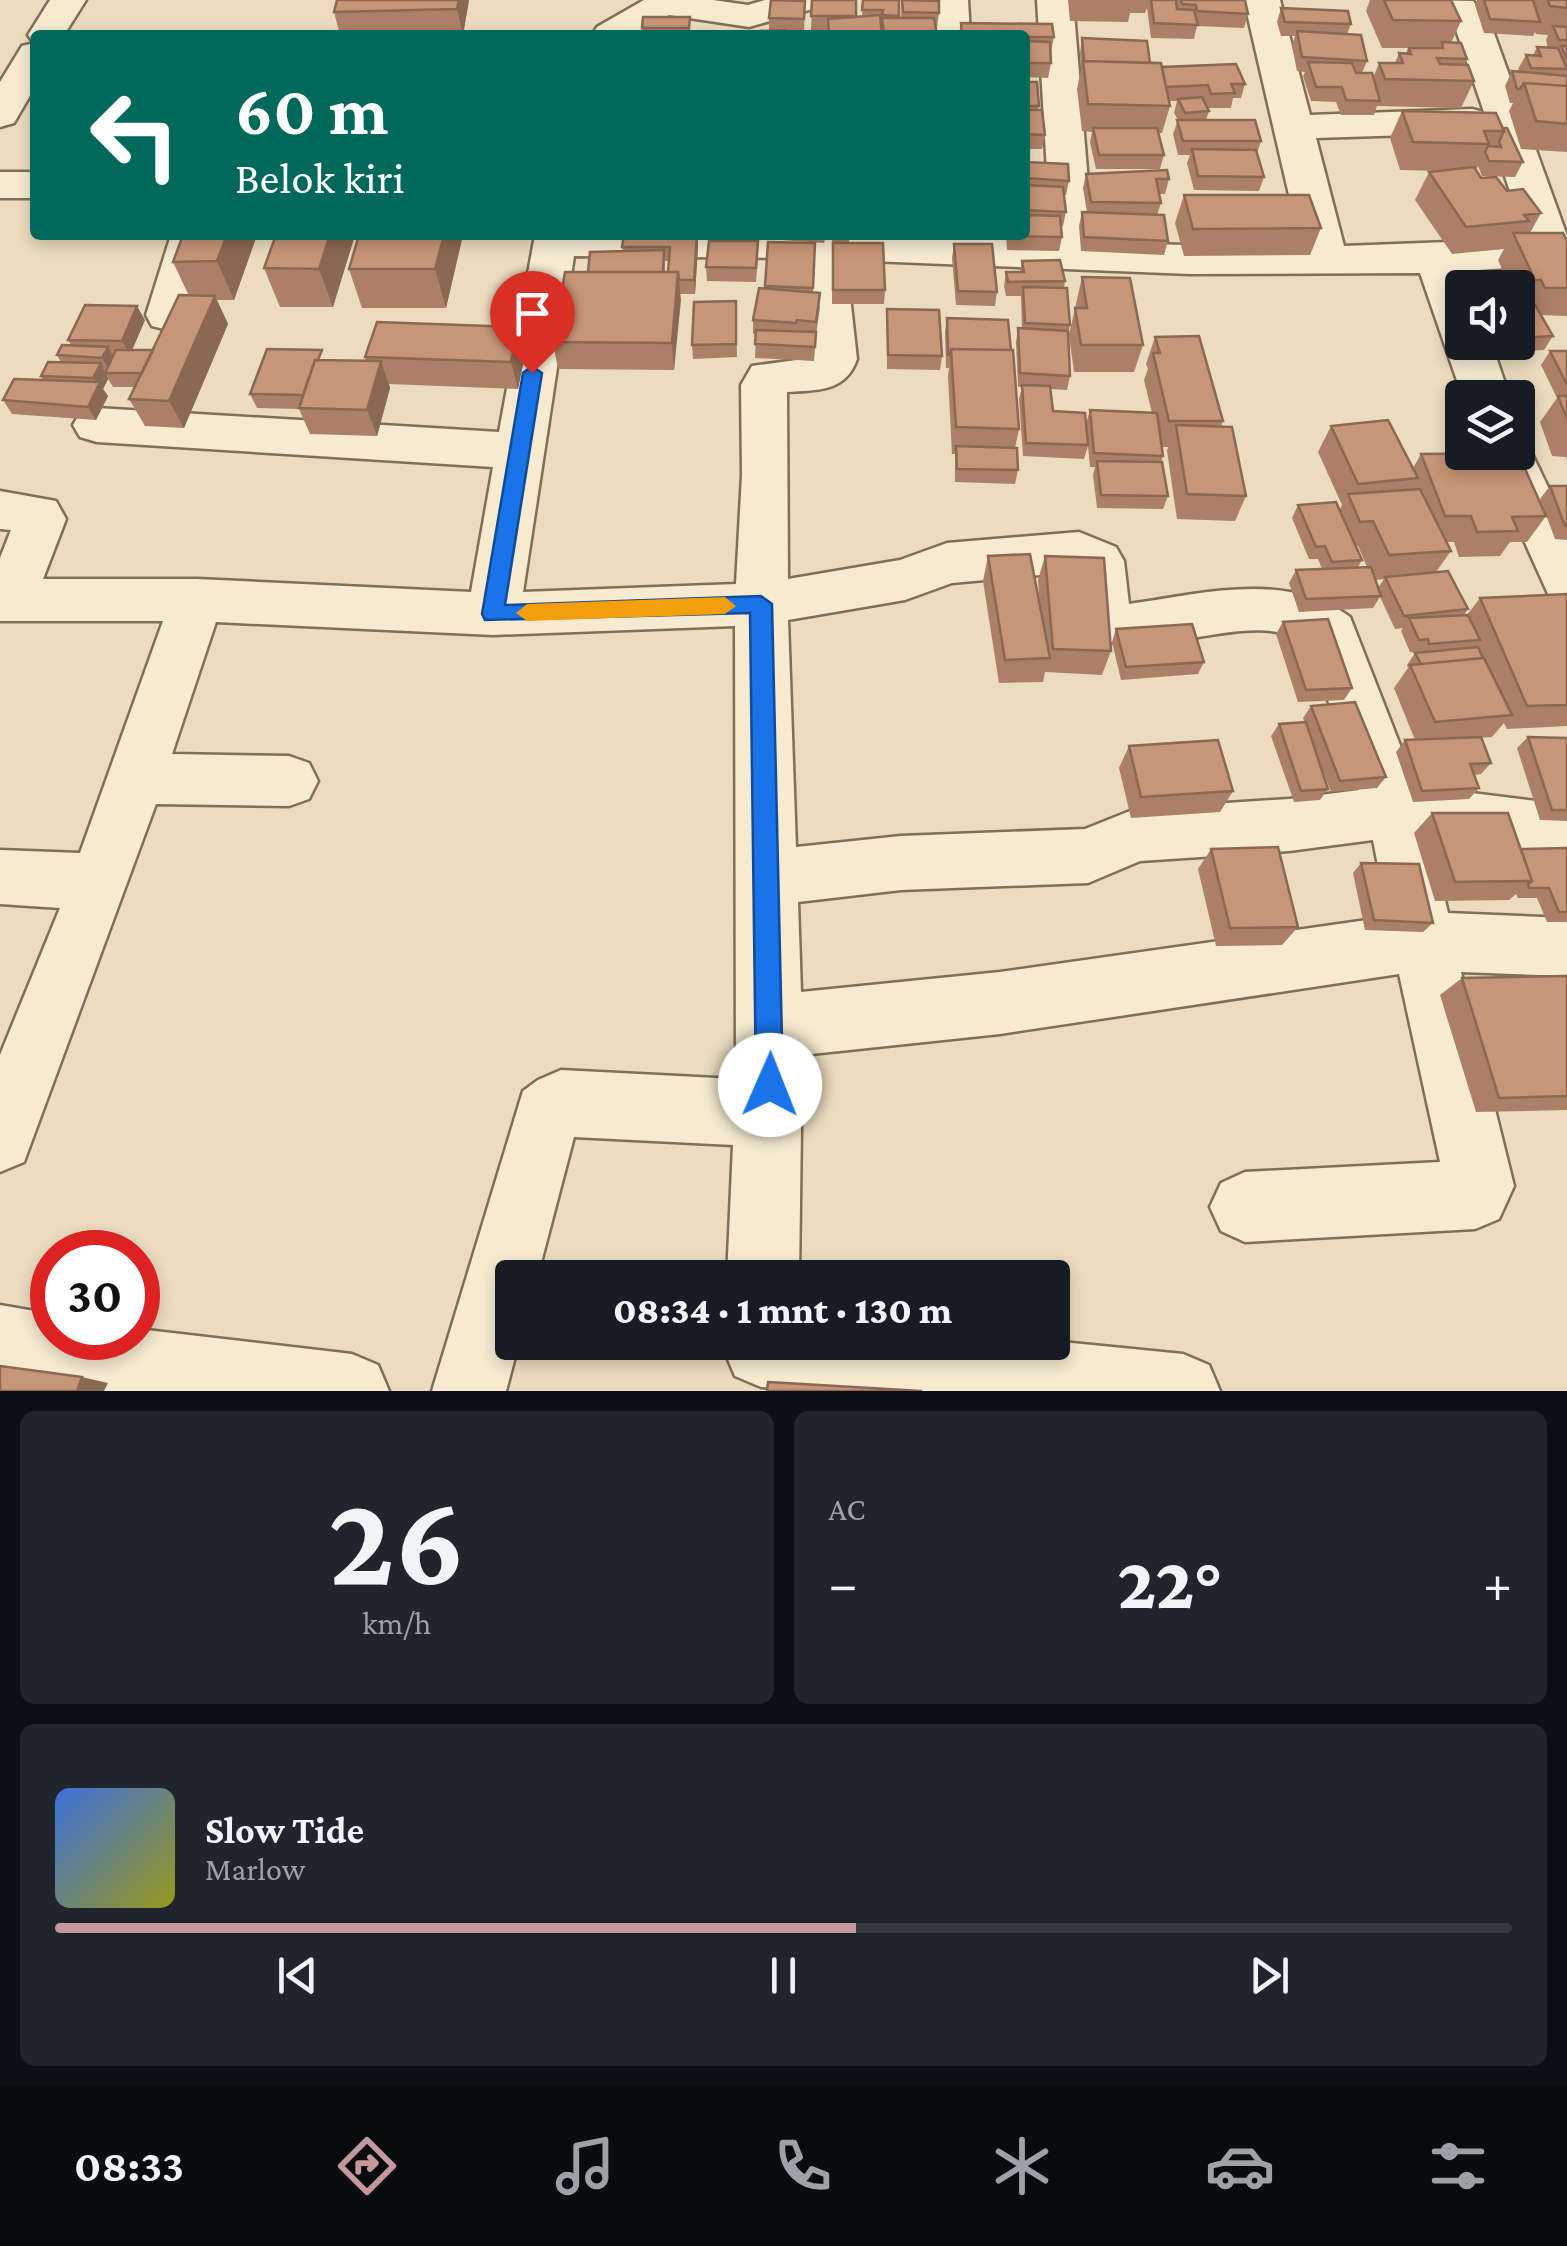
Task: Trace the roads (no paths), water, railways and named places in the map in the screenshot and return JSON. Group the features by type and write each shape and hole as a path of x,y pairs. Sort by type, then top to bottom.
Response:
{"street":[{"path":"49,30 68,0"},
{"path":"619,30 668,2 748,26 803,0"},
{"path":"950,0 952,30"},
{"path":"1055,0 1073,254"},
{"path":"1262,0 1326,261"},
{"path":"733,240 963,243 1168,260 1438,261 1559,253 1552,209 1509,97 1473,26 1460,9 1442,0"},
{"path":"0,114 30,61"},
{"path":"1291,127 1509,97"},
{"path":"0,185 30,184"},
{"path":"168,315 190,240"},
{"path":"493,614 556,240"},
{"path":"765,1260 770,1027 761,604 766,474 764,385 768,377 832,368 823,244"},
{"path":"1438,261 1445,281"},
{"path":"97,425 520,450"},
{"path":"1516,470 1567,582"},
{"path":"0,510 38,514 41,519 5,600 196,600 493,614 761,604 905,580 947,563 1079,552 1098,561 1102,612 1109,622 1124,626 1258,610 1302,612 1325,624 1396,811 1444,1037 1480,1174 1475,1195 1245,1207"},
{"path":"0,1138 100,882 196,600"},
{"path":"133,779 289,781"},
{"path":"768,878 901,863 1088,856 1135,835 1288,825 1396,811 1458,815 1567,831"},
{"path":"0,877 100,882"},
{"path":"770,1027 1000,1003 1426,941 1567,948"},
{"path":"470,1391 547,1114 561,1103 769,1114"},
{"path":"0,1342 137,1379 352,1391"},
{"path":"758,1361 1143,1389"}]}
